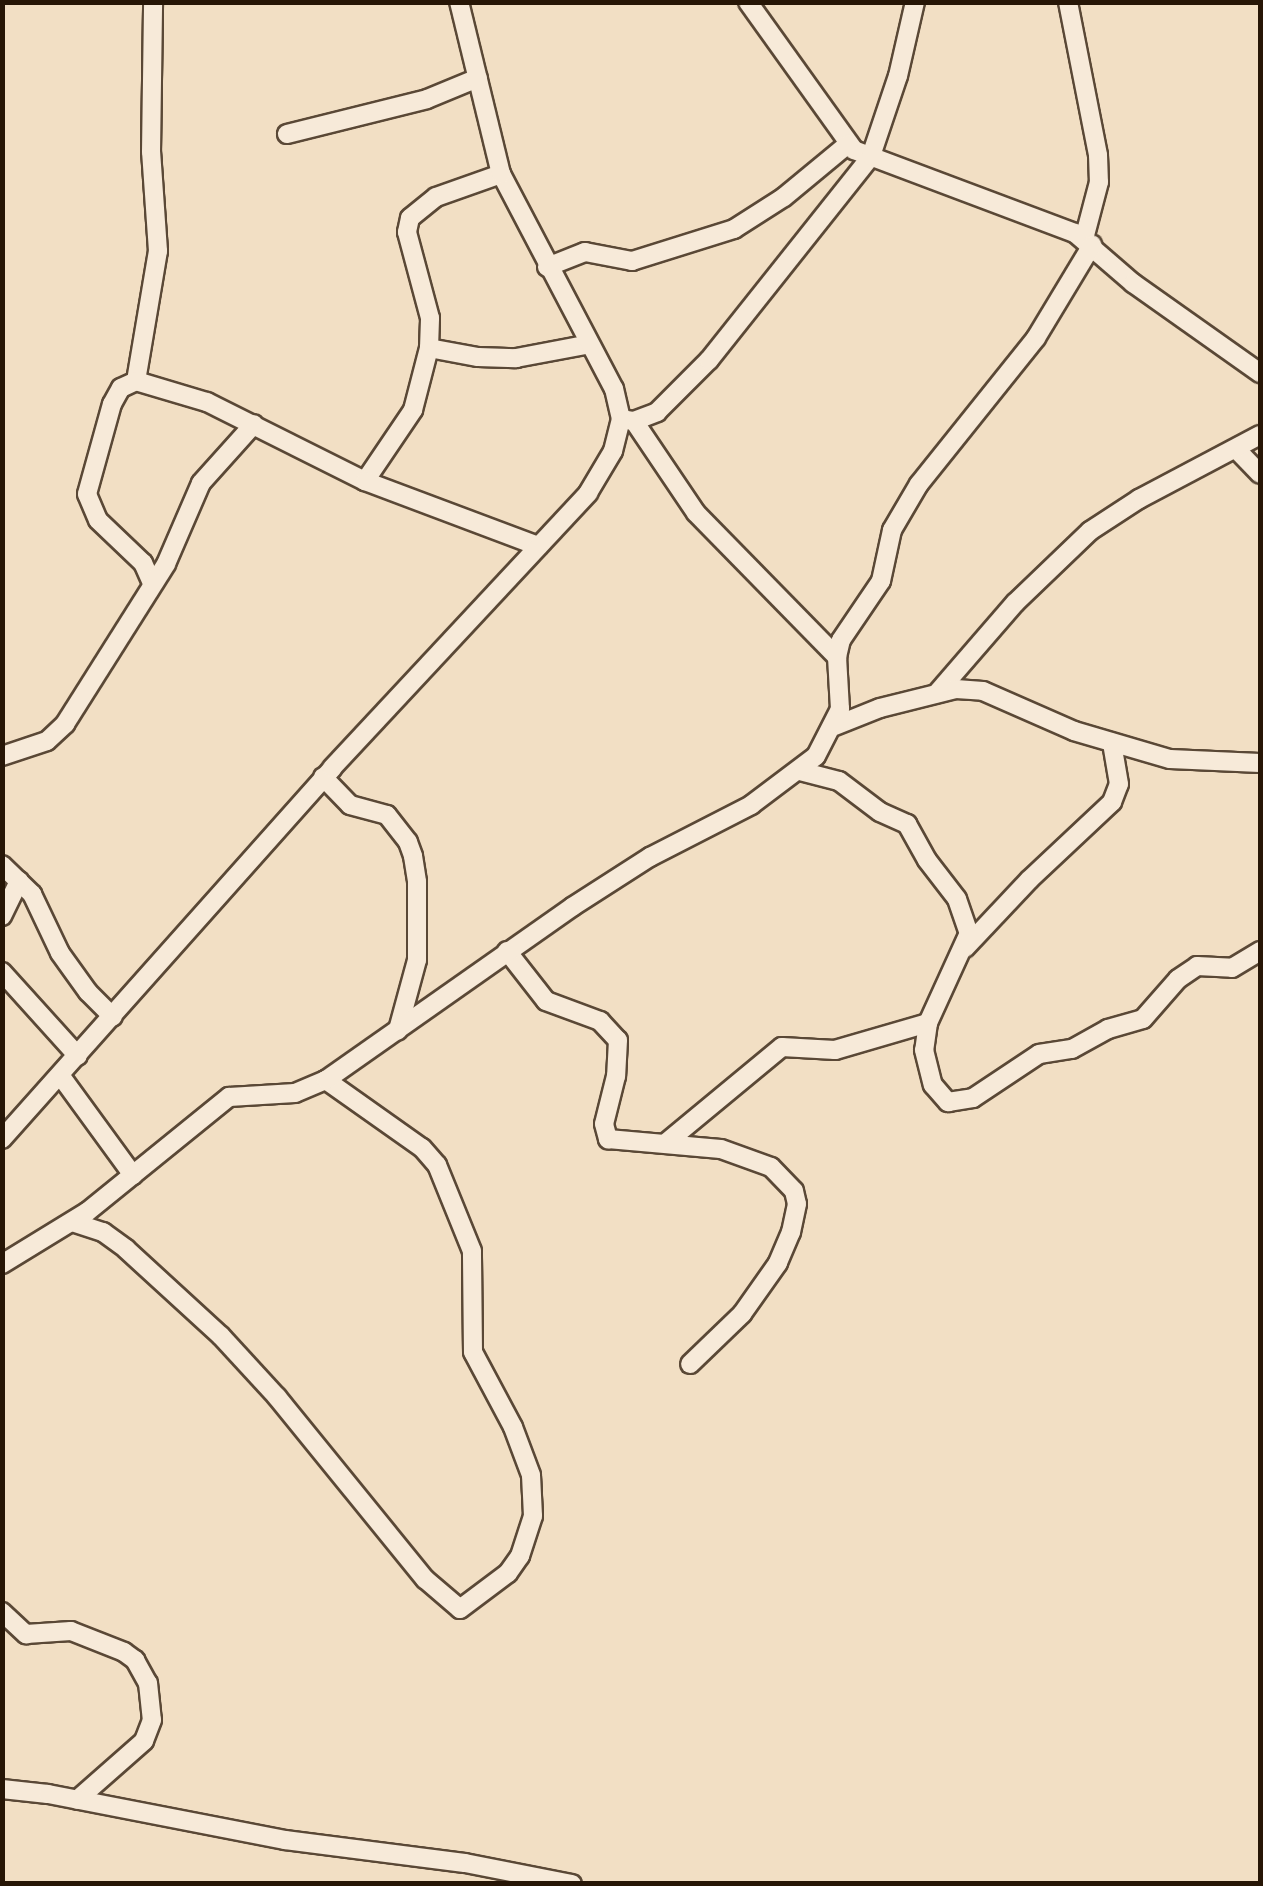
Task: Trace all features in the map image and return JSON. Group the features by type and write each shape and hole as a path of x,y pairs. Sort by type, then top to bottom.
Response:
{"street":[{"path":"136,381 158,251 151,152 153,2"},
{"path":"459,2 501,174 628,420 696,513 837,658"},
{"path":"748,2 848,144 1088,242 1133,282 1260,374"},
{"path":"2,1138 324,777 588,493 628,420 656,412 709,360 871,156 898,76 915,2"},
{"path":"2,1264 72,1222 229,1097 295,1093 326,1080 508,950 650,857 751,805 816,756 835,726 841,698 837,658 840,640 880,581 892,530 919,484 1036,338 1088,242 1100,182 1098,156 1068,2"},
{"path":"287,134 427,99 478,78"},
{"path":"547,267 585,252 632,261 734,229 784,197 848,144"},
{"path":"364,481 413,410 429,348 430,318 407,232 410,218 436,196 501,174"},
{"path":"429,348 478,357 516,358 590,344"},
{"path":"152,583 142,563 98,520 87,494 112,404 121,388 136,381 206,402 364,481 538,546"},
{"path":"2,756 47,741 65,724 166,564 201,483 254,424"},
{"path":"936,693 1015,602 1090,531 1139,499 1237,450 1260,434"},
{"path":"1237,450 1260,474"},
{"path":"835,726 936,693 956,689 984,691 1112,743 1185,762 1229,758 1260,763"},
{"path":"964,950 1028,880 1112,802 1120,784 1112,743"},
{"path":"800,771 839,782 880,812 908,824 956,899 969,933 928,1023 926,1069 942,1097 958,1104 1039,1054 1072,1049 1108,1029 1144,1019 1178,979 1197,966 1232,968 1260,951"},
{"path":"324,777 350,805 388,815 408,842 413,856 418,882 417,960 398,1030"},
{"path":"2,865 39,904 74,973 112,1017"},
{"path":"2,916 19,881"},
{"path":"508,950 546,1002 600,1021 618,1040 616,1076 604,1124 608,1139 721,1149 771,1168 794,1192 796,1204 785,1252 731,1327 690,1364"},
{"path":"2,972 78,1056"},
{"path":"666,1142 782,1048 835,1050 928,1023"},
{"path":"60,1076 133,1176"},
{"path":"72,1222 103,1232 126,1249 221,1336 278,1397 425,1579 460,1609 508,1573 520,1556 533,1516 531,1475 513,1428 473,1352 472,1251 437,1166 422,1148 326,1080"},
{"path":"2,1612 26,1634 70,1631 124,1652 135,1660 148,1683 152,1720 144,1741 77,1800"},
{"path":"2,1790 77,1800 285,1840 465,1862 513,1876 568,1883"}]}
